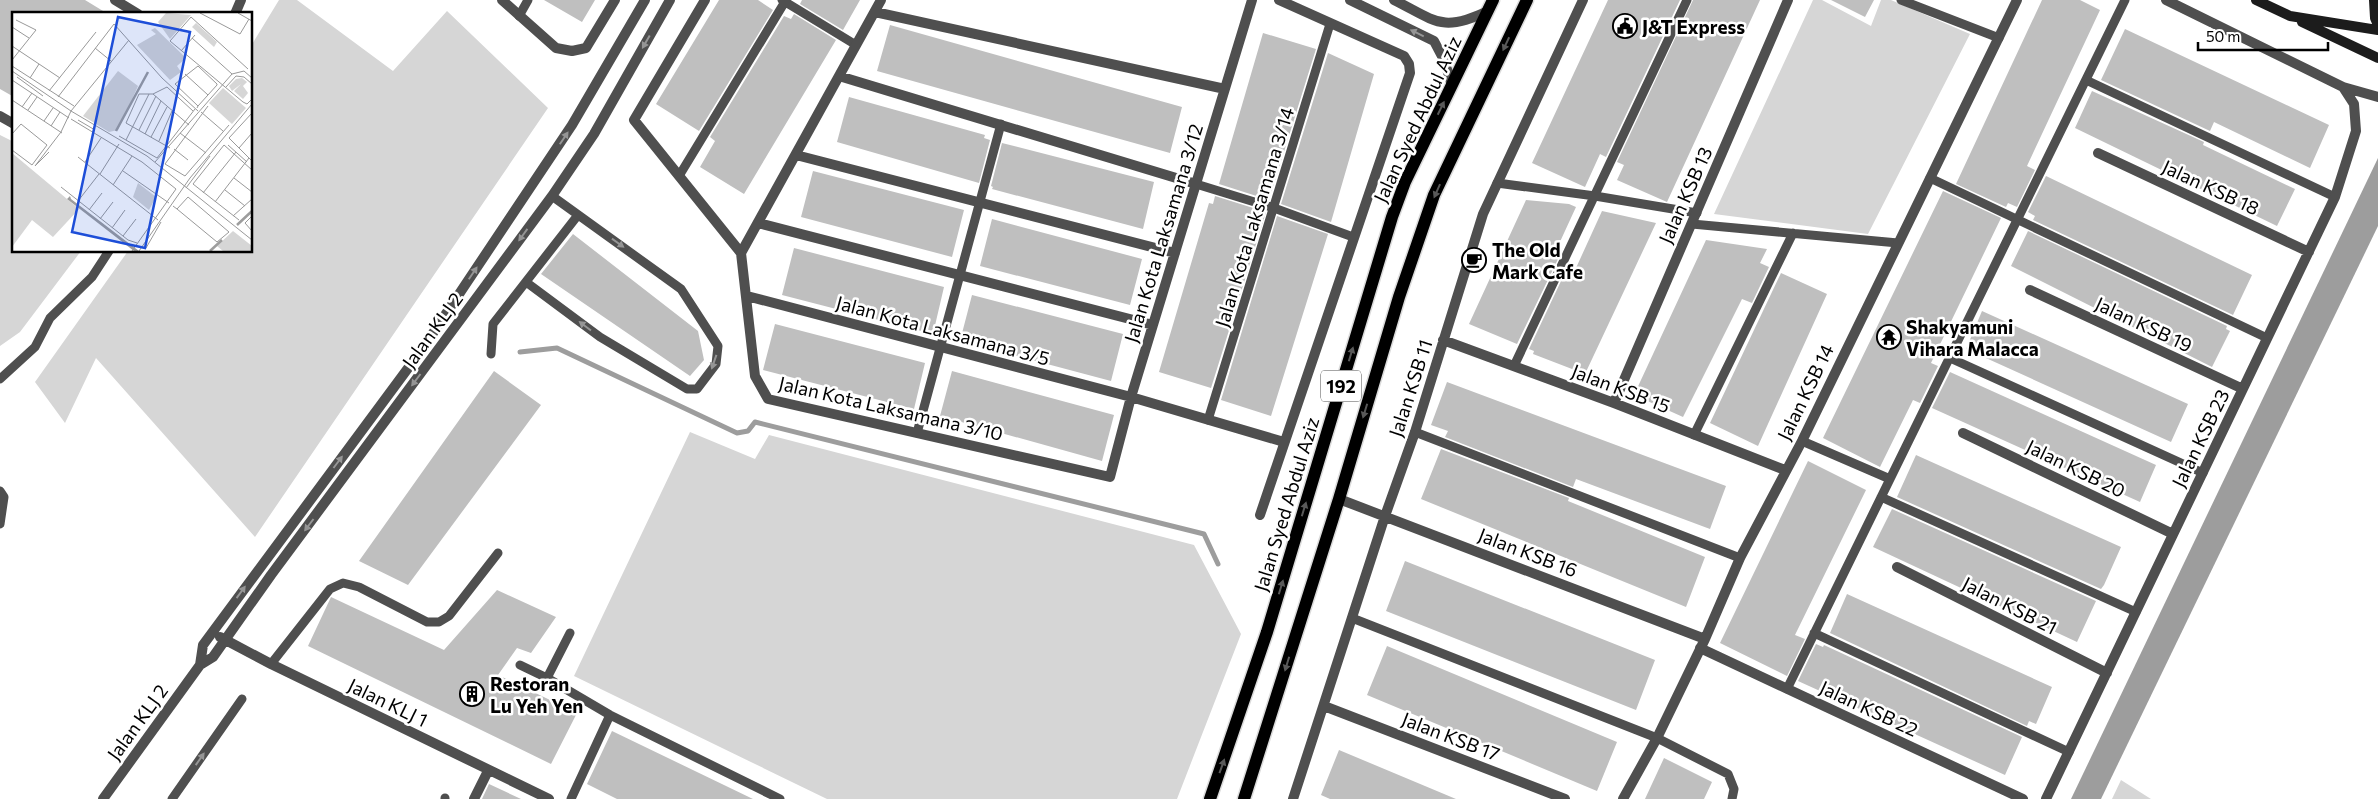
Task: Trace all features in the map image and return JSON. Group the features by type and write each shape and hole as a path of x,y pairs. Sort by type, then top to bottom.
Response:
{"main road":[{"name":"192","path":"1244,799 1339,499 1399,298 1434,195 1527,0"},
{"path":"2256,0 2378,58"},
{"path":"2374,0 2375,18 2378,26"},
{"name":"Jalan Syed Abdul Aziz","path":"1210,799 1271,618 1392,217 1405,182 1491,6"},
{"path":"2290,16 2378,30"}],"street":[{"path":"115,0 135,12"},
{"path":"236,12 241,0"},
{"path":"502,0 556,48 572,51 586,48 615,0"},
{"name":"Jalan KLJ 2","path":"200,665 203,645 423,348 572,125 645,0"},
{"name":"Jalan KLJ 2","path":"102,799 200,665 213,657 271,575 552,196 594,134 670,0"},
{"path":"705,0 634,120 741,253 881,0"},
{"name":"Jalan Kota Laksamana 3/12","path":"1110,477 1131,397 1252,0"},
{"path":"1260,515 1410,73 1409,64 1404,56 1279,0"},
{"path":"1350,0 1434,41 1444,60 1452,85"},
{"path":"1394,0 1441,23 1453,24 1469,20 1491,6"},
{"name":"Jalan KSB 11","path":"1296,798 1352,618 1415,432 1484,214 1583,0"},
{"name":"Jalan KSB 13","path":"1614,403 1788,0"},
{"name":"Jalan KSB 14","path":"1622,799 1657,738 1702,644 1740,558 1802,440 2017,0"},
{"path":"2166,0 2343,87 2378,97"},
{"path":"875,12 1225,89"},
{"path":"839,76 1196,184"},
{"name":"Jalan KSB 23","path":"2046,799 2335,197 2356,131 2354,104 2343,87"},
{"path":"0,116 12,123"},
{"name":"Jalan KSB 18","path":"2098,154 2309,252"},
{"path":"796,155 1175,253"},
{"path":"758,223 1153,325"},
{"name":"Jalan Kota Laksamana 3/10","path":"741,253 755,376 768,399 1110,477"},
{"name":"Jalan KSB 19","path":"2030,290 2243,390"},
{"name":"Jalan Kota Laksamana 3/5","path":"747,296 1131,397 1284,442"},
{"name":"Jalan KSB 15","path":"1443,340 1614,403 1786,470"},
{"path":"423,348 434,356"},
{"name":"Jalan KSB 20","path":"1964,433 2173,534"},
{"name":"Jalan KSB 16","path":"1339,499 1702,644"},
{"name":"Jalan KSB 21","path":"1896,567 2107,673"},
{"name":"Jalan KLJ 1","path":"213,632 271,664 549,799"},
{"name":"Jalan KSB 22","path":"1702,644 1787,689 2023,799"},
{"name":"Jalan KSB 17","path":"1324,706 1565,799"},
{"path":"474,799 488,771"}],"lane":[{"path":"519,16 528,0"},
{"path":"1514,366 1687,0"},
{"path":"1901,0 1998,38"},
{"path":"1787,689 2125,0"},
{"path":"678,176 784,1 856,45"},
{"name":"Jalan Kota Laksamana 3/14","path":"1208,420 1330,24"},
{"path":"2086,80 2335,197"},
{"path":"917,433 1001,124"},
{"path":"1930,178 2018,218 2267,338"},
{"path":"1497,183 1595,196 1697,213"},
{"path":"1196,184 1274,208 1353,237"},
{"path":"526,282 600,338 687,389 697,389 716,364 718,346 681,289 552,196"},
{"path":"491,354 493,324 578,215"},
{"path":"1692,224 1898,243"},
{"path":"1694,435 1793,233"},
{"path":"0,379 35,347 50,318 92,277 108,252"},
{"path":"1950,358 2203,473"},
{"path":"1415,432 1740,558"},
{"path":"1802,440 1890,478"},
{"path":"0,491 4,497 0,524"},
{"path":"1881,497 2136,612"},
{"path":"271,664 330,589 343,583 359,587 427,622 439,622 449,616 498,553"},
{"path":"1352,618 1657,738 1728,774 1734,789 1732,799"},
{"path":"547,678 570,633"},
{"path":"1814,634 2069,752"},
{"path":"520,665 547,678 610,715 780,799"},
{"path":"172,799 242,699"},
{"path":"571,799 610,715"}],"shaded area":[{"path":"279,0 297,0 393,71 447,11 548,108 255,537 96,358 65,423 35,382 127,252 252,252 252,44"},
{"path":"1813,0 1822,0 1871,26 1881,0 1891,0 1970,34 1868,234 1714,214"},
{"path":"0,135 12,141 12,252 80,252 20,332 0,346"},
{"path":"2378,158 2378,226 2101,799 2071,799"},
{"path":"690,432 755,459 769,435 1194,545 1241,634 1177,799 827,799 574,676"},
{"path":"2121,780 2151,799 2112,799"}],"building":[{"path":"0,0 85,0 105,12 12,12 12,96 0,89"},
{"path":"544,0 595,0 582,22"},
{"path":"719,0 758,0 773,10 699,131 656,104"},
{"path":"802,0 860,0 843,30 800,4"},
{"path":"1608,0 1680,0 1606,157 1600,154 1585,187 1532,163"},
{"path":"1693,0 1760,0 1667,202 1617,180 1624,165 1617,162"},
{"path":"1831,0 1874,0 1865,17"},
{"path":"2042,0 2080,0 2100,10 2027,166 2035,170 2017,207 2008,203 2006,207 1956,184"},
{"path":"794,14 836,40 744,194 700,167 715,141 710,137 784,16 791,19"},
{"path":"890,25 1182,107 1170,153 877,71"},
{"path":"2125,29 2329,125 2310,168 2214,122 2210,131 2101,80"},
{"path":"1263,33 1316,49 1269,200 1219,184"},
{"path":"1328,53 1374,74 1331,222 1281,204"},
{"path":"2092,91 2204,142 2203,145 2295,189 2277,226 2075,128"},
{"path":"849,97 985,135 984,138 990,140 979,183 837,142"},
{"path":"1002,143 1154,182 1143,229 992,189 993,187 991,186"},
{"path":"813,171 964,210 952,257 801,217"},
{"path":"2046,176 2252,275 2233,315 2033,220 2035,216 2028,212"},
{"path":"1943,191 2001,218 1931,363 1938,366 1920,403 1913,400 1880,467 1823,438"},
{"path":"1215,196 1266,212 1211,388 1159,372 1209,203 1213,204"},
{"path":"1526,200 1569,204 1576,207 1553,257 1558,259 1517,344 1469,324"},
{"path":"1602,211 1656,223 1585,374 1533,354 1534,351 1529,349 1569,264 1576,268"},
{"path":"1277,216 1328,234 1271,416 1221,400"},
{"path":"992,219 1142,259 1130,305 980,266"},
{"path":"2028,231 2227,326 2226,329 2230,331 2212,367 2011,266"},
{"path":"573,234 698,331 704,360 690,376 541,274"},
{"path":"1706,240 1767,249 1760,263 1769,267 1752,303 1742,299 1683,417 1634,395"},
{"path":"794,248 944,287 933,334 782,295"},
{"path":"1781,273 1827,294 1758,446 1710,423"},
{"path":"972,295 1123,334 1111,381 960,341"},
{"path":"1982,311 2188,404 2171,442 1966,349"},
{"path":"775,324 925,363 914,409 763,370"},
{"path":"494,371 541,405 408,585 359,561"},
{"path":"952,371 1114,415 1102,461 940,416"},
{"path":"1950,372 2156,465 2140,502 1932,408"},
{"path":"1447,382 1726,486 1710,529 1576,479 1573,487 1445,437 1448,431 1431,425"},
{"path":"1441,449 1569,498 1568,501 1705,557 1686,607 1421,499"},
{"path":"1916,455 2121,547 2104,585 2101,589 1897,497"},
{"path":"1808,461 1866,490 1795,635 1805,639 1787,676 1720,643"},
{"path":"1892,509 2096,601 2077,642 1873,547"},
{"path":"1405,561 1655,660 1636,710 1386,611"},
{"name":"Restoran Lu Yeh Yen","path":"497,590 556,617 531,653 517,648 498,675 577,713 551,764 308,646 331,597 444,650"},
{"path":"1847,594 2052,687 2036,724 2029,721 2027,726 1830,633"},
{"path":"1816,644 1823,647 1824,645 2022,737 2005,775 1798,681"},
{"path":"1387,646 1617,742 1597,791 1367,695"},
{"path":"612,731 753,799 617,799 587,784"},
{"path":"1339,750 1456,799 1330,799 1321,795"},
{"path":"1664,758 1712,782 1704,799 1645,799"},
{"path":"489,784 521,799 482,799"}],"waterway":[{"path":"520,352 557,348 737,433 748,431 755,422 1204,534 1218,564"}],"place":[{"name":"J&T Express","path":"1625,26"},
{"name":"The Old Mark Cafe","path":"1474,260"},
{"name":"Shakyamuni Vihara Malacca","path":"1889,337"},
{"name":"Restoran Lu Yeh Yen","path":"472,694"}]}
